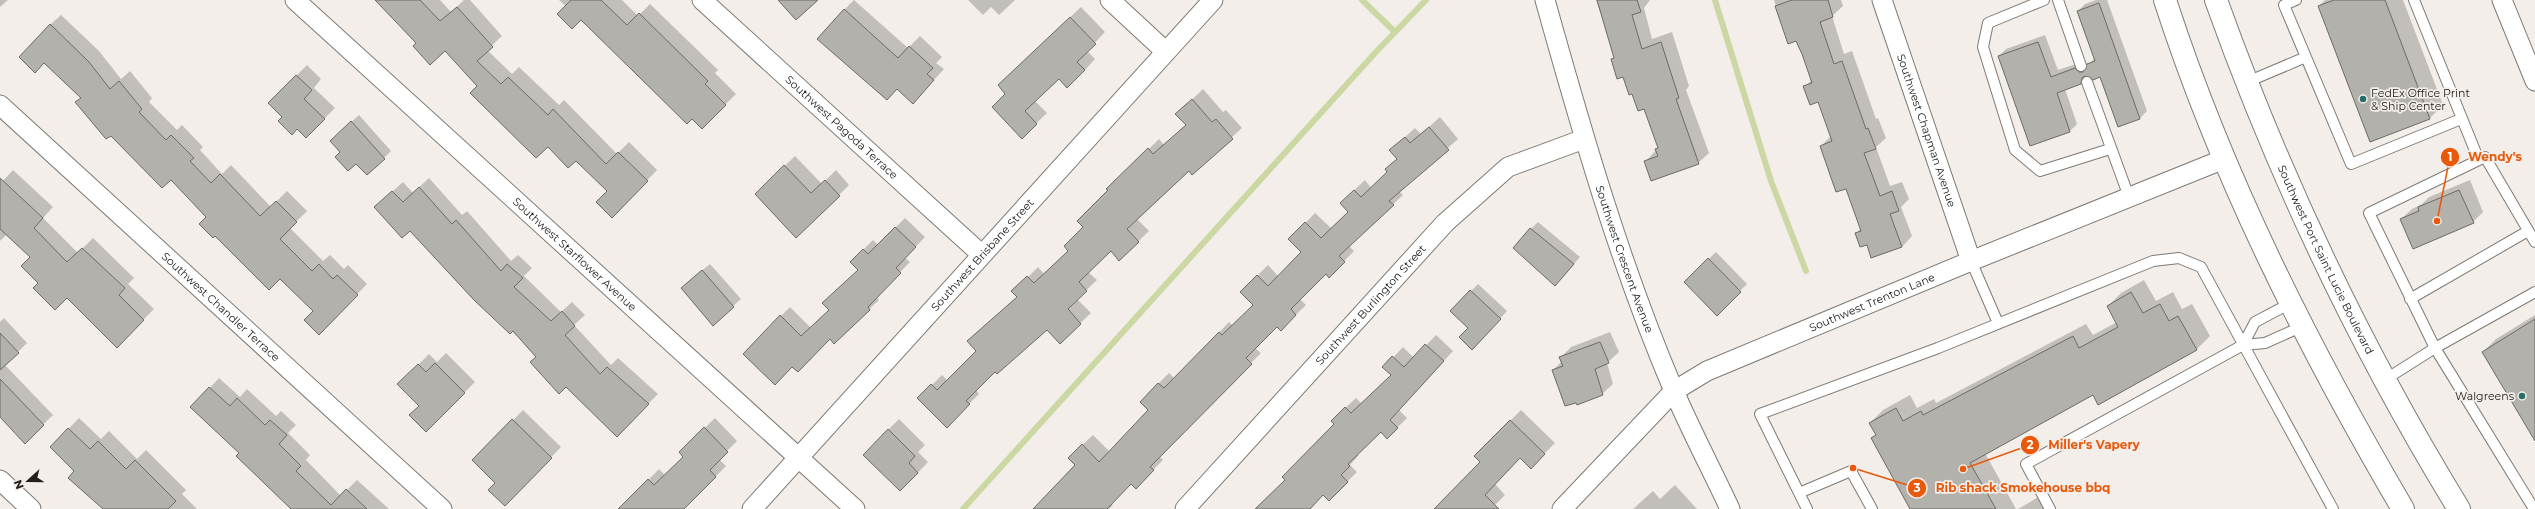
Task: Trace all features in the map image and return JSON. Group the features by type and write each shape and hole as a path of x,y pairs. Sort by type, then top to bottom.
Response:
{"main road":[{"path":"2165,0 2183,54 2224,159 2258,238 2303,326 2402,509"},
{"name":"Southwest Port Saint Lucie Boulevard","path":"2216,0 2247,82 2289,182 2344,298 2386,379 2458,509"}],"street":[{"name":"Southwest Starflower Avenue","path":"295,0 855,509"},
{"name":"Southwest Pagoda Terrace","path":"702,0 981,254"},
{"path":"1110,0 1165,50"},
{"name":"Southwest Brisbane Street","path":"752,509 1165,50 1213,0"},
{"name":"Southwest Crescent Avenue","path":"1545,0 1584,139 1632,282 1674,391 1730,509"},
{"name":"Southwest Chapman Avenue","path":"1882,0 1970,261"},
{"path":"2502,0 2517,42 2535,81"},
{"name":"Southwest Chandler Terrace","path":"0,105 442,509"},
{"name":"Southwest Burlington Street","path":"1184,509 1445,223 1508,167 1584,139"},
{"name":"Southwest Trenton Lane","path":"1562,509 1674,391 1707,371 1970,261 2224,159"},
{"path":"0,480 31,509"}],"lane":[{"path":"2044,0 1988,23 1983,47 2015,150 2040,171 2110,149"},
{"path":"2058,0 2081,66"},
{"path":"2296,0 2284,5 2351,164 2461,119"},
{"path":"2414,0 2478,158"},
{"path":"2247,82 2306,57"},
{"path":"2087,82 2110,149 2129,197"},
{"path":"2534,509 2435,348 2369,213 2478,158 2485,157 2535,242"},
{"path":"2410,299 2528,231"},
{"path":"1807,509 1760,414 1938,348 1998,322 2153,261 2179,258 2201,267 2333,509"},
{"path":"1970,261 1998,322"},
{"path":"2386,379 2435,348 2535,292"},
{"path":"2243,345 2255,322 2291,303"},
{"path":"2050,509 2026,464 2243,345 2265,343 2303,326"},
{"path":"1799,493 1851,471 1872,509"}],"building":[{"path":"375,0 420,0 440,21 457,7 493,47 477,61 501,84 508,77 548,115 553,109 606,164 618,152 648,181 612,218 596,202 607,191 576,161 568,168 548,147 536,158 470,93 477,86 445,51 430,65 413,46 416,43"},
{"path":"571,0 601,0 627,25 639,13 708,81 705,84 726,105 702,129 692,119 687,124 581,20 572,29 557,14"},
{"path":"778,0 818,0 796,20"},
{"path":"1597,0 1637,0 1641,12 1632,15 1642,49 1661,42 1679,98 1676,99 1699,164 1651,181 1644,161 1658,156 1655,149 1658,148 1644,109 1638,111 1632,94 1629,95 1623,77 1617,79 1611,59 1614,58"},
{"path":"1792,0 1828,0 1833,17 1820,22 1834,64 1842,61 1866,129 1868,128 1876,149 1864,153 1880,196 1892,191 1899,211 1890,214 1902,247 1871,258 1867,245 1860,247 1855,233 1861,231 1846,189 1836,192 1820,146 1832,141 1818,102 1810,105 1803,86 1812,83 1802,54 1796,41 1788,44 1775,6"},
{"path":"2334,0 2385,0 2430,119 2370,142 2318,6"},
{"path":"2099,3 2140,119 2118,127 2100,77 2093,80 2085,76 2082,78 2081,84 2057,93 2070,132 2030,146 1998,56 2038,42 2051,77 2075,68 2079,72 2083,72 2087,64 2095,61 2077,11"},
{"path":"844,9 898,58 909,46 933,68 927,74 934,80 913,104 897,89 887,100 817,39"},
{"path":"1070,17 1096,44 1077,62 1085,70 1067,88 1059,79 1025,111 1037,124 1022,139 992,107 1005,94 998,85"},
{"path":"50,24 89,62 110,89 119,81 142,109 139,112 166,140 171,135 194,158 190,161 211,183 220,174 260,216 276,201 297,222 280,239 312,271 319,264 333,279 337,275 358,295 319,335 304,320 313,311 280,279 269,290 215,236 213,238 199,224 206,217 171,180 162,188 111,136 106,139 75,102 81,98 44,63 35,73 19,57"},
{"path":"296,75 312,90 304,99 325,119 306,138 297,129 292,135 278,121 282,117 268,103"},
{"path":"1192,99 1212,122 1216,119 1233,139 1192,175 1189,171 1127,229 1139,242 1119,261 1111,251 1079,282 1087,291 1068,309 1081,324 1060,344 1047,330 997,374 995,372 966,401 970,404 947,428 917,398 931,384 937,390 976,351 967,341 1017,297 1011,291 1027,276 1034,283 1068,251 1064,246 1083,227 1077,221 1108,190 1106,189 1148,148 1153,154 1186,125 1175,114"},
{"path":"351,121 385,159 367,175 356,164 348,171 335,157 340,152 330,141"},
{"path":"1429,127 1449,150 1389,201 1394,205 1339,256 1345,262 1329,278 1326,274 1291,309 1296,315 1281,331 1277,327 1246,358 1252,364 1150,467 1154,470 1136,489 1131,484 1107,509 1033,509 1075,465 1068,458 1082,444 1099,462 1148,410 1140,402 1158,383 1164,388 1219,332 1222,335 1253,305 1240,292 1257,275 1268,286 1301,252 1288,239 1305,222 1321,238 1348,212 1340,203 1354,190 1361,197 1387,172 1385,169 1397,159 1389,150 1405,137 1410,143"},
{"path":"784,165 811,193 825,180 840,196 796,238 755,194"},
{"path":"0,178 43,218 34,228 67,262 82,248 125,288 119,295 144,320 117,348 67,298 55,310 33,288 38,283 21,266 30,257 0,229"},
{"path":"419,187 452,224 456,220 501,271 507,264 523,278 514,287 551,321 562,311 575,326 565,335 600,374 607,367 649,404 617,437 566,387 559,394 530,362 536,357 513,331 510,334 474,300 410,231 402,238 374,207 392,191 403,202"},
{"path":"2459,190 2474,223 2413,249 2400,219 2419,211 2418,207"},
{"path":"895,227 916,247 896,268 901,273 868,307 870,310 834,344 830,339 798,372 792,367 775,385 743,354 780,315 801,336 829,310 822,303 858,270 850,262 863,249 868,254"},
{"path":"1530,228 1574,264 1555,286 1513,248"},
{"path":"1708,258 1741,292 1717,316 1684,282"},
{"path":"702,270 734,307 713,326 681,288"},
{"path":"1470,290 1501,319 1472,350 1459,337 1468,328 1450,311"},
{"path":"2131,292 2143,313 2160,304 2169,321 2178,316 2197,350 2098,405 2093,395 1970,463 1996,509 1910,509 1871,438 1876,435 1869,423 1896,408 1903,421 1921,411 1923,415 2073,336 2079,348 2118,327 2107,306"},
{"name":"Walgreens","path":"2535,319 2535,441 2482,352"},
{"path":"0,333 19,353 0,370"},
{"path":"1600,342 1609,363 1595,369 1603,395 1577,405 1576,403 1565,406 1552,370 1563,366 1559,357"},
{"path":"1425,344 1444,361 1390,420 1398,428 1387,439 1381,432 1348,464 1350,466 1341,475 1348,482 1329,501 1323,495 1310,509 1255,509 1285,480 1282,477 1334,424 1331,421 1345,407 1351,413 1391,375 1382,367 1392,356 1404,367"},
{"path":"435,363 465,393 426,432 409,415 419,406 397,384 418,364 426,372"},
{"path":"0,379 44,425 25,444 0,417"},
{"path":"209,387 230,406 237,398 265,425 270,420 287,435 279,444 301,466 296,471 331,505 346,489 367,509 291,509 236,456 239,453 190,407"},
{"path":"512,419 552,458 505,506 488,490 495,483 472,460"},
{"path":"1510,420 1545,454 1531,469 1520,458 1485,495 1499,509 1434,509 1480,462 1474,456"},
{"path":"704,427 728,452 710,470 716,477 684,509 618,509 648,479 654,485 683,457 679,452"},
{"path":"68,428 90,449 98,441 126,469 135,460 176,501 168,509 103,509 68,478 74,471 50,447"},
{"path":"888,429 915,456 909,463 918,473 900,491 863,455"}],"waterway":[{"path":"1362,0 1395,32"},
{"path":"963,509 1375,53 1426,0"},
{"path":"1715,0 1771,181 1806,271"}],"place":[{"name":"FedEx Office Print & Ship Center","path":"2363,99"},
{"name":"Wendy's","path":"2437,221"},
{"name":"Walgreens","path":"2522,396"},
{"name":"Rib shack Smokehouse bbq","path":"1853,468"},
{"name":"Miller's Vapery","path":"1963,469"}]}
